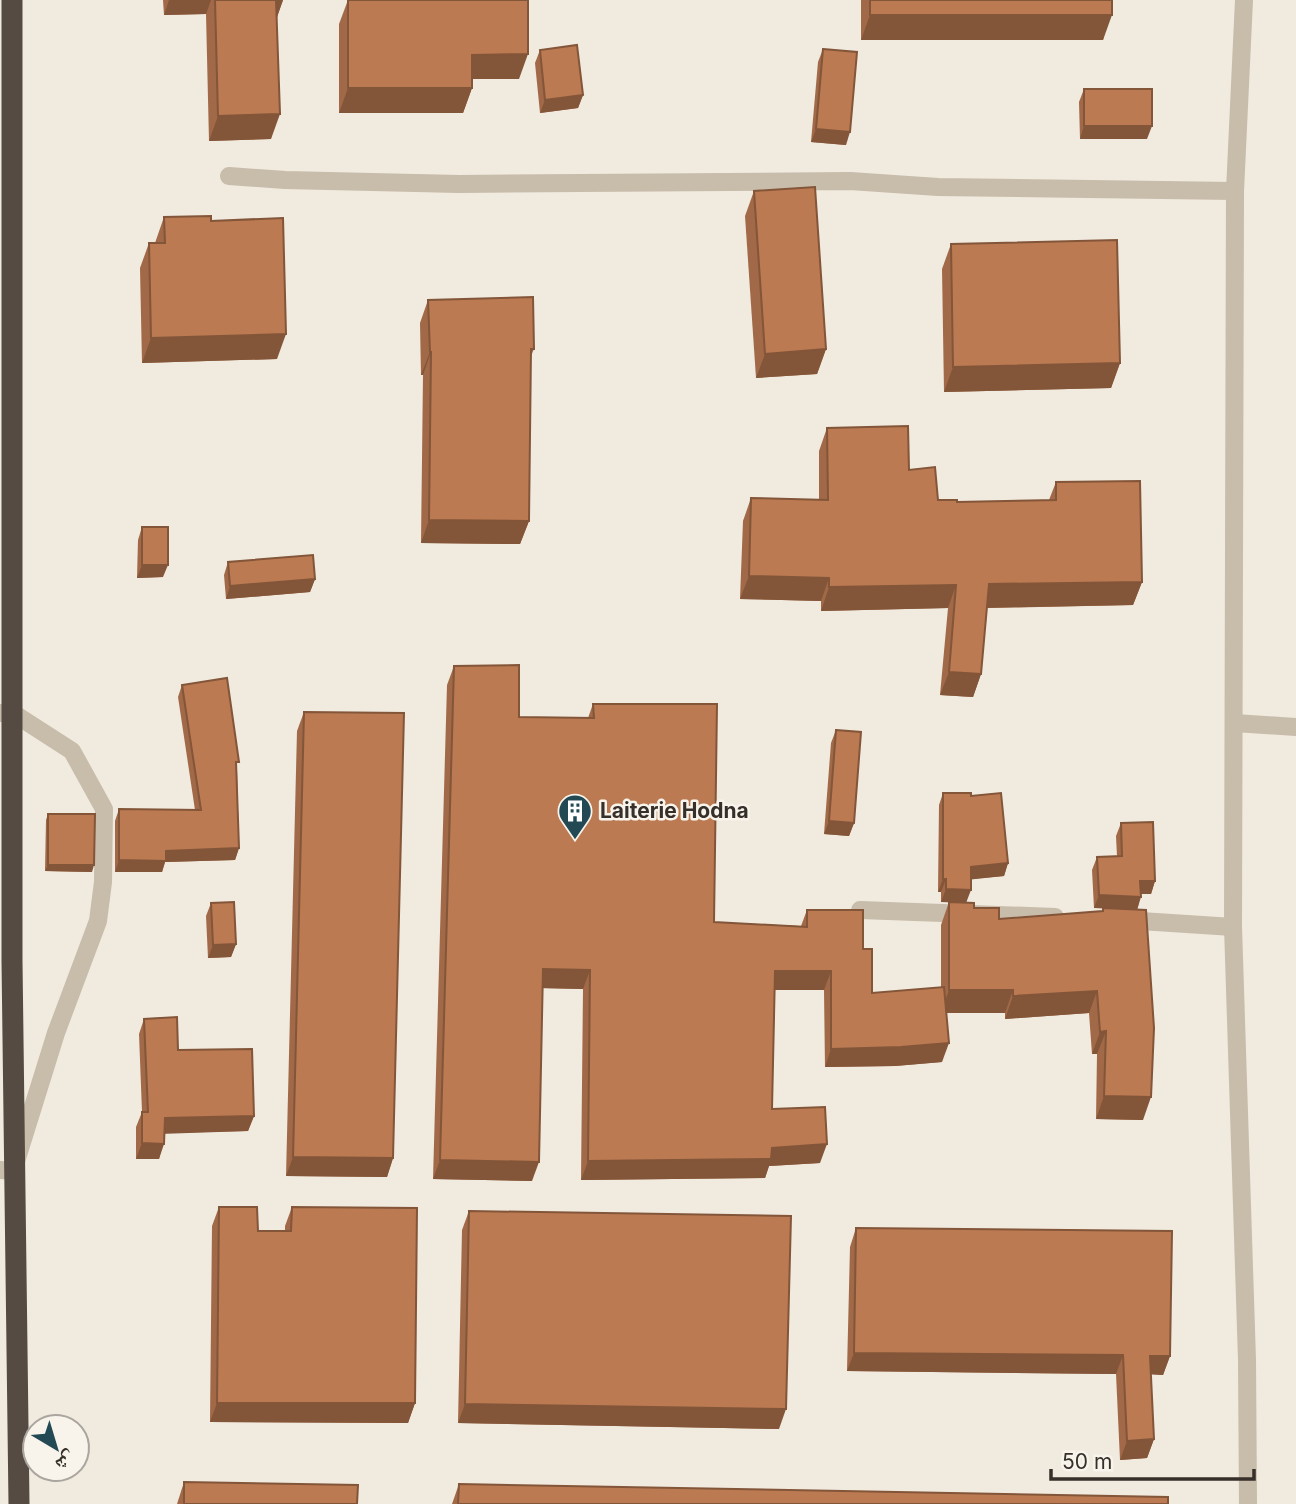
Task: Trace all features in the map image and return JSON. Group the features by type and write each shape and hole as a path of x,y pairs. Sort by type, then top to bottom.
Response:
{"highway":[{"path":"12,0 7,1170 19,1504"}],"street":[{"path":"1244,0 1235,191 1233,927 1247,1360 1248,1504"},
{"path":"229,176 285,180 445,183 850,181 937,187 1235,191"},
{"path":"7,713 72,751 104,809 103,882 98,921 7,1170"},
{"path":"1235,723 1296,727"},
{"path":"860,910 1068,918"},
{"path":"1109,920 1233,927"}],"building":[{"path":"215,0 276,0 280,114 218,116"},
{"path":"348,0 528,0 528,54 472,55 472,88 348,88"},
{"path":"870,0 1112,0 1112,15 870,15"},
{"path":"577,45 583,95 545,100 540,50"},
{"path":"823,49 857,52 850,132 816,129"},
{"path":"1084,89 1152,89 1152,126 1084,126"},
{"path":"815,187 826,349 765,354 754,191"},
{"path":"211,216 211,221 283,218 286,334 151,338 149,243 165,243 164,217"},
{"path":"1117,240 1120,363 953,367 951,244"},
{"path":"533,297 529,521 429,520 431,352 428,300"},
{"path":"908,426 909,470 935,467 938,500 1056,500 1056,482 1140,481 1142,582 989,584 981,674 949,672 956,585 829,587 829,578 749,576 751,498 828,500 827,428"},
{"path":"142,527 168,527 168,565 142,565"},
{"path":"313,555 315,579 230,586 228,562"},
{"name":"Laiterie Hodna","path":"519,665 519,717 594,718 593,704 717,704 714,922 807,927 807,910 863,910 863,949 872,949 872,993 944,987 949,1043 831,1049 831,971 775,971 772,1109 825,1107 827,1144 772,1148 771,1159 588,1161 590,970 543,969 539,1162 440,1160 454,666"},
{"path":"227,678 239,762 236,762 239,848 166,851 166,861 119,860 119,809 201,810 182,685"},
{"path":"304,712 404,713 393,1158 293,1157"},
{"path":"836,730 861,732 854,823 829,821"},
{"path":"943,793 971,793 971,796 1001,793 1008,863 971,867 971,890 946,889 946,879 943,879"},
{"path":"48,814 95,814 94,865 48,865"},
{"path":"1153,822 1155,881 1140,881 1141,897 1099,895 1097,857 1122,856 1121,823"},
{"path":"234,902 236,944 213,945 211,903"},
{"path":"949,902 974,903 974,908 999,908 999,919 1103,911 1103,908 1146,910 1154,1028 1151,1097 1104,1096 1106,1031 1100,1032 1097,991 1013,996 1013,990 949,990"},
{"path":"177,1017 178,1050 252,1049 254,1116 165,1118 164,1144 142,1143 142,1112 148,1112 144,1019"},
{"path":"219,1207 257,1207 258,1231 291,1231 292,1207 417,1208 415,1403 217,1403"},
{"path":"469,1211 791,1216 786,1409 465,1404"},
{"path":"856,1228 1172,1231 1170,1356 1150,1356 1154,1439 1127,1441 1123,1355 854,1353"},
{"path":"184,1482 358,1485 357,1504 184,1504"},
{"path":"459,1484 1168,1497 1168,1504 458,1504"}],"place":[{"name":"Laiterie Hodna","path":"575,841"}]}
